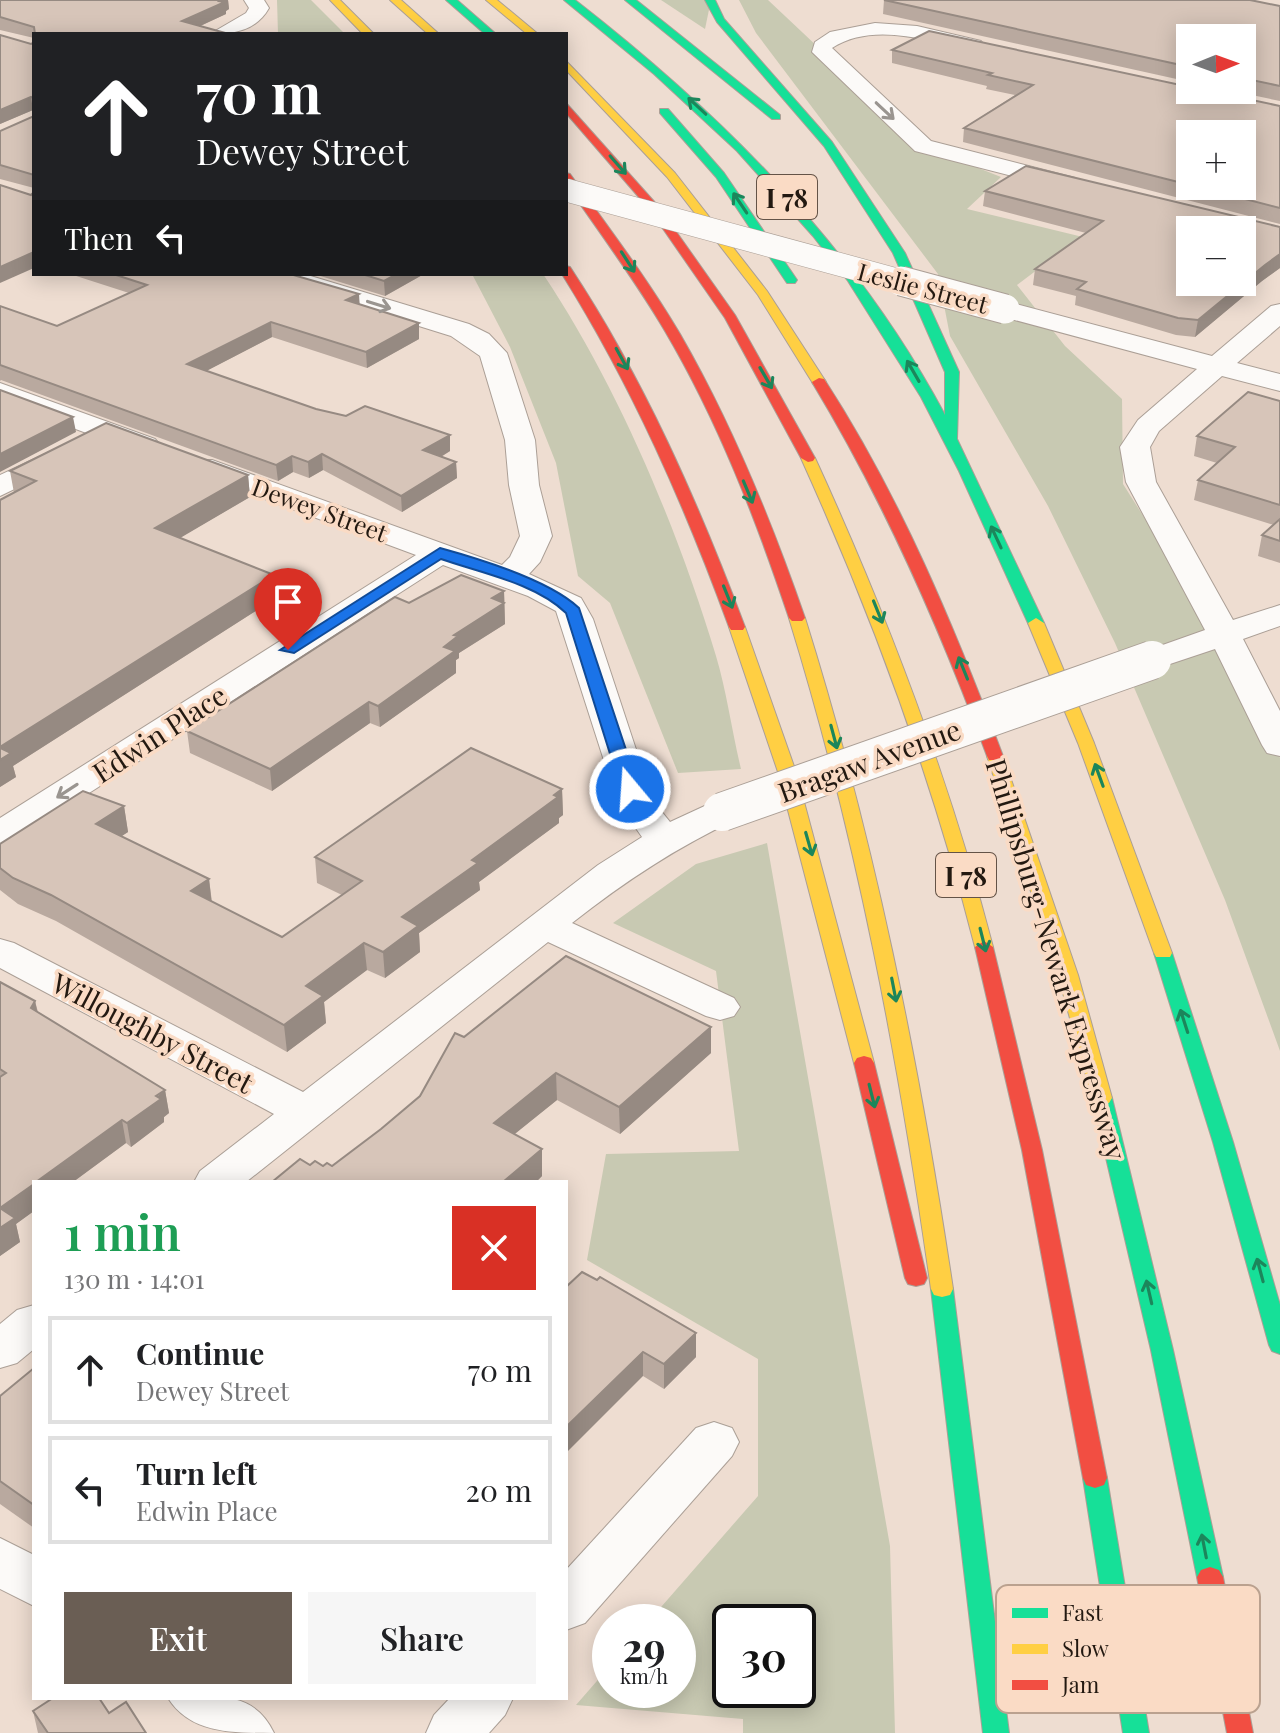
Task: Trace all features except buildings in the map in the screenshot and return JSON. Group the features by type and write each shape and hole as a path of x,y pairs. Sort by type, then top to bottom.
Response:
{"highway":[{"path":"335,0 367,32"},
{"path":"395,0 432,32"},
{"path":"451,0 489,32"},
{"path":"491,0 531,32"},
{"name":"I 78","path":"569,0 638,53 703,111 802,214 895,340 951,440 1048,647 1145,902 1216,1122 1280,1345"},
{"path":"630,0 721,69 791,130 847,185 888,234"},
{"path":"710,0 720,20 828,144 888,234 952,372 951,440"},
{"name":"Phillipsburg-Newark Expressway","path":"568,66 680,182 722,233 781,317 857,443 934,599 1004,775 1088,1045 1175,1410 1210,1585"},
{"path":"649,96 720,175 798,291"},
{"name":"I 78","path":"568,108 633,182 691,259 769,384 834,510 918,718 973,899 1026,1120 1083,1401 1112,1585"},
{"path":"568,179 621,251 701,388 776,561 826,706 870,880 911,1083 971,1503 996,1733"},
{"path":"568,273 637,387 702,534 760,684 826,905 971,1503"},
{"path":"862,416 934,599"},
{"name":"I 78","path":"1133,1713 1136,1733"},
{"name":"Phillipsburg-Newark Expressway","path":"1236,1713 1240,1733"}],"street":[{"path":"224,32 254,17 256,2"},
{"path":"990,49 914,32 875,30 841,35 822,46 827,58 923,146 1083,186"},
{"name":"Leslie Street","path":"568,191 1280,383"},
{"path":"284,276 460,330 479,340 493,353 520,440 524,485 536,536 524,562 506,577"},
{"path":"1280,312 1148,426 1140,436 1135,458 1141,482 1280,745"},
{"name":"Dewey Street","path":"0,391 552,594 574,612 635,801 647,822 666,838"},
{"path":"0,487 107,431"},
{"name":"Edwin Place","path":"0,834 440,553"},
{"name":"Bragaw Avenue","path":"219,1180 620,867 666,838 722,812 1280,615"},
{"path":"545,926 720,1007"},
{"name":"Willoughby Street","path":"0,952 306,1112"},
{"path":"0,1350 32,1325"},
{"path":"568,1605 714,1442"},
{"path":"0,1560 32,1583"},
{"path":"199,1700 246,1733"},
{"path":"454,1733 483,1700"}],"green space":[{"path":"277,0 311,0 343,32 278,32"},
{"path":"661,0 711,0 705,29"},
{"path":"739,0 768,0 923,146 1001,177 967,209 1161,256 1062,251 1017,285 1065,346 1122,399 1123,484 1250,685 1280,758 1280,1051 1225,900 1115,643 1048,506 950,336 938,274 756,33"},
{"path":"473,276 544,276 596,363 643,459 683,558 720,670 741,769 678,773 610,603 578,576 556,463 510,347"},
{"path":"767,843 890,1546 895,1733 743,1733 743,1719 612,1708 696,1708 696,1604 664,1604 758,1496 758,1359 587,1260 606,1154 739,1151 716,971 613,923 696,864"},
{"path":"592,1687 592,1706 576,1705"}],"traffic: fast":[{"path":"451,0 489,32"},
{"path":"569,0 658,72 741,149 818,233 853,278 928,397 1036,623"},
{"path":"630,0 776,117"},
{"path":"710,0 720,20 828,144 899,253 952,372 951,437"},
{"path":"664,111 720,175 791,280"},
{"path":"1163,953 1223,1142 1280,1345"},
{"path":"1102,1098 1162,1350 1210,1577"},
{"path":"942,1289 996,1733"},
{"path":"1095,1478 1112,1585"},
{"path":"1133,1713 1136,1733"}],"traffic: slow":[{"path":"335,0 367,32"},
{"path":"395,0 432,32"},
{"path":"491,0 531,32"},
{"path":"568,66 671,175 763,294 819,382"},
{"path":"808,458 861,577 930,759 984,947"},
{"path":"797,618 823,700 866,866 901,1034 942,1289"},
{"path":"1036,623 1086,743 1163,953"},
{"path":"737,627 787,772 864,1063"},
{"path":"995,756 1068,975 1102,1098"}],"traffic: jam":[{"path":"568,108 654,208 731,318 808,458"},
{"path":"568,179 673,333 715,412 768,535 797,618"},
{"path":"568,273 617,355 662,443 737,627"},
{"path":"819,382 871,471 917,564 995,756"},
{"path":"984,947 1032,1150 1095,1478"},
{"path":"864,1063 916,1278"},
{"path":"1210,1577 1212,1585"},
{"path":"1236,1713 1240,1733"}],"route":[{"path":"288,650 440,553 539,589 561,599 574,612 630,789"}]}
